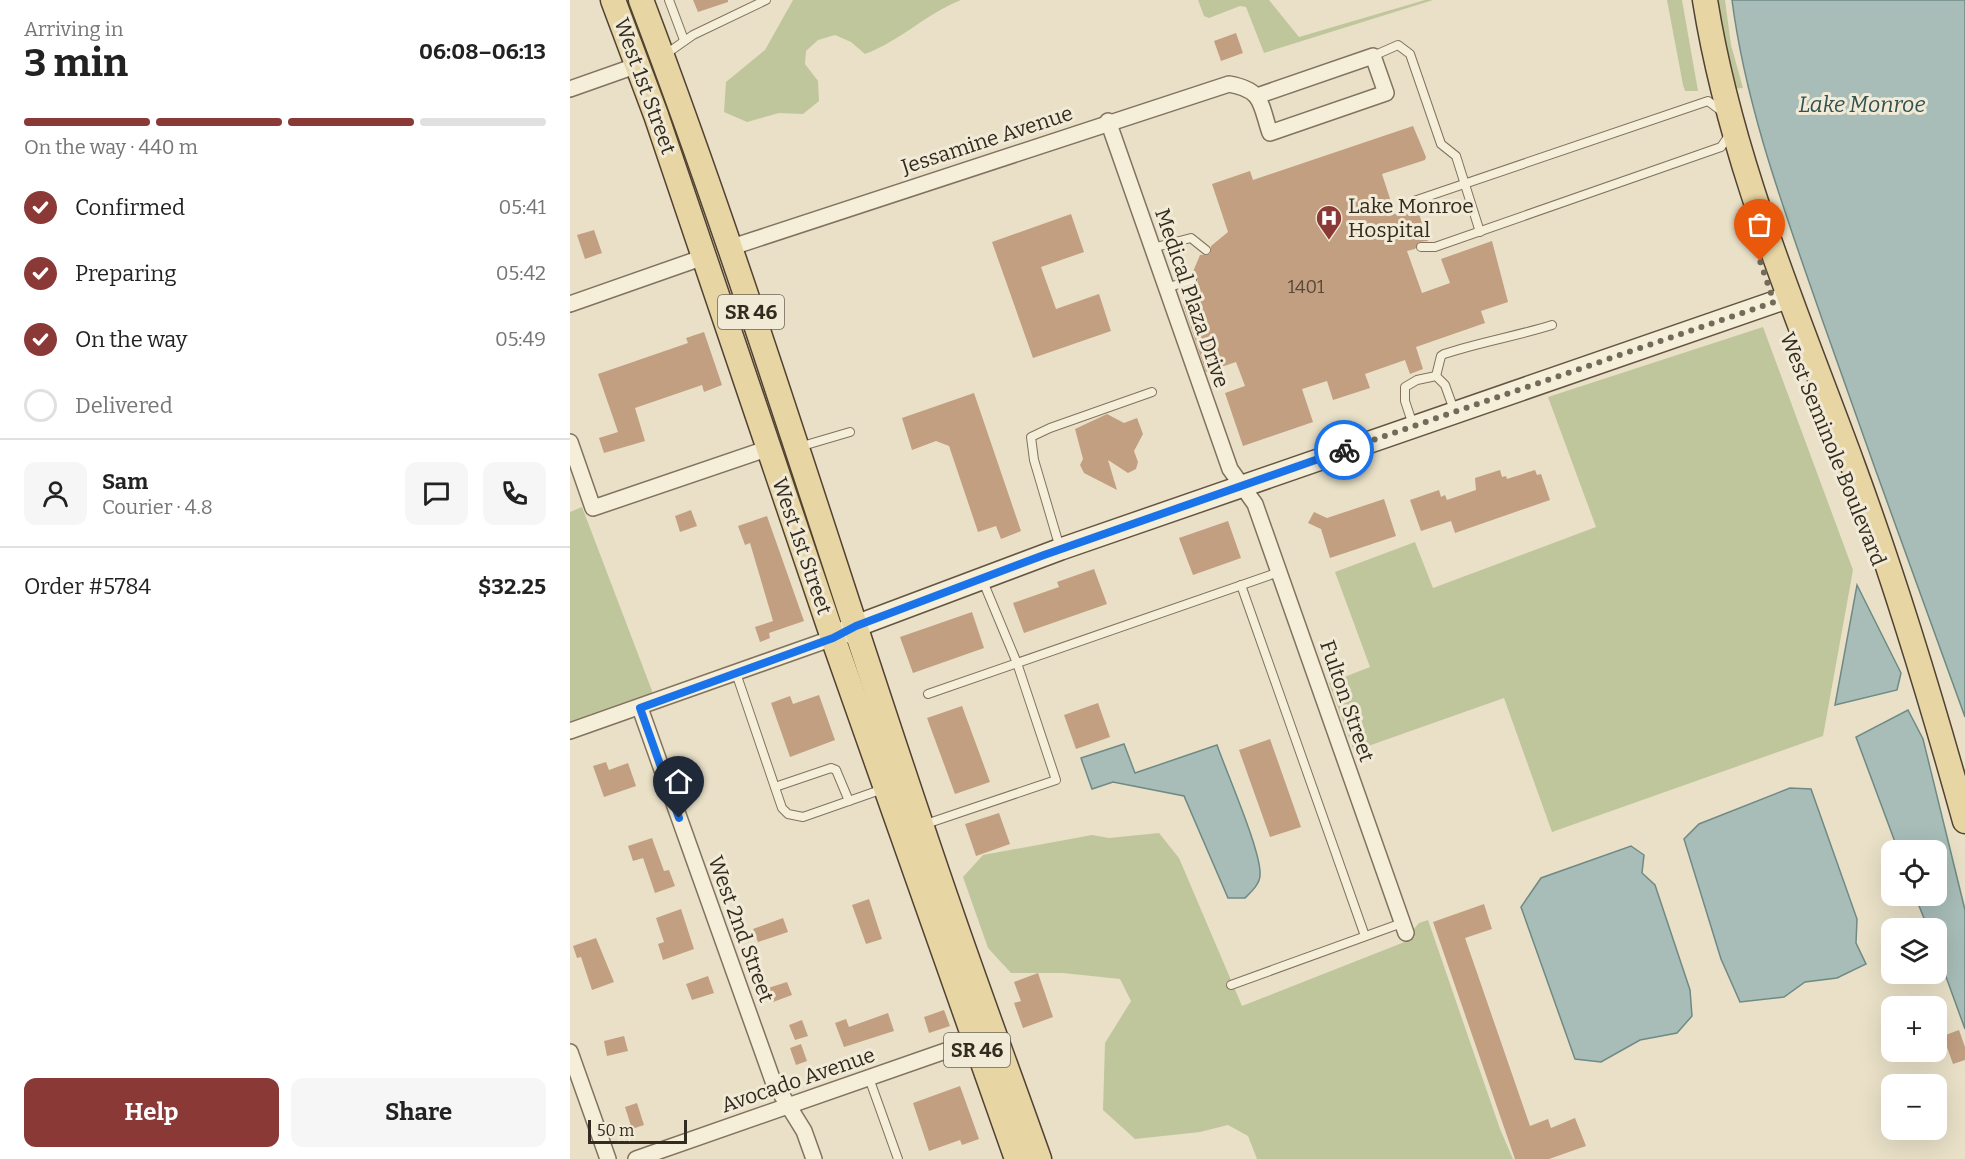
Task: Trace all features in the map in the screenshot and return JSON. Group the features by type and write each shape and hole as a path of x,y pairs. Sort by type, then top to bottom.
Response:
{"main road":[{"name":"West 1st Street","path":"614,0 672,163 833,638 1017,1159"},
{"name":"West 1st Street","path":"642,0 798,448 922,826 1039,1159"},
{"name":"West Seminole Boulevard","path":"1690,0 1708,101 1728,132"},
{"name":"West Seminole Boulevard","path":"1705,0 1728,132 1782,299 1927,689 1965,822"},
{"path":"672,163 688,183 705,229 729,248"},
{"path":"704,257 722,268 733,291 751,312"},
{"path":"974,1041 993,1057 1002,1082 1015,1092"}],"street":[{"path":"1373,56 1386,93 1270,133 1257,96 1373,56"},
{"path":"570,89 638,65"},
{"name":"Jessamine Avenue","path":"729,248 1108,121 1228,84 1248,87 1257,96"},
{"name":"Medical Plaza Drive","path":"1108,121 1230,469 1244,486"},
{"path":"570,304 704,257"},
{"path":"570,732 833,638 856,626 1061,549 1782,299"},
{"path":"570,442 593,508 769,448"},
{"name":"Fulton Street","path":"1244,486 1256,504 1404,928"},
{"name":"West 2nd Street","path":"640,708 774,1081 804,1131 814,1159"},
{"name":"Avocado Avenue","path":"636,1159 974,1041"},
{"path":"570,1052 608,1159"}],"lane":[{"path":"669,0 684,40"},
{"path":"663,57 684,40 766,0"},
{"path":"1373,56 1392,46 1398,45 1406,48 1441,144 1456,156 1480,232"},
{"path":"1409,210 1414,201 1708,101"},
{"path":"1421,246 1432,248 1480,232 1728,132"},
{"path":"1152,248 1191,238 1206,250"},
{"path":"1166,288 1192,280"},
{"path":"1436,376 1441,356 1444,354 1489,340 1552,325"},
{"path":"1436,376 1445,385 1454,412"},
{"path":"1413,426 1405,401 1405,387 1417,380 1436,376"},
{"path":"1061,549 1034,460 1031,437 1050,428 1152,392"},
{"path":"798,448 850,432"},
{"path":"928,694 1279,572"},
{"path":"922,826 1056,780 1017,663 981,579"},
{"path":"1241,585 1365,936"},
{"path":"736,673 782,808 788,814 803,817 887,788"},
{"path":"775,787 831,768 836,770 849,801"},
{"path":"1231,985 1365,936 1404,928"},
{"path":"869,1078 898,1159"}],"green space":[{"path":"793,0 961,0 878,49 865,54 851,42 835,35 818,40 806,51 805,64 818,81 819,101 803,114 779,113 747,122 724,112 726,82 765,50"},
{"path":"1198,0 1269,0 1299,37 1425,0 1433,0 1264,53 1246,7 1240,6 1209,18 1204,16"},
{"path":"1667,0 1682,0 1698,91 1685,91"},
{"path":"1713,0 1725,0 1731,45 1743,88 1730,89"},
{"path":"1763,327 1853,570 1823,736 1552,832 1504,698 1354,751 1329,683 1370,667 1335,572 1415,542 1433,588 1596,527 1548,397"},
{"path":"582,507 654,696 570,724 570,512"},
{"path":"1159,833 1179,858 1242,1006 1415,937 1413,930 1419,923 1428,920 1500,1129 1513,1159 1257,1159 1248,1136 1228,1125 1200,1132 1135,1139 1103,1110 1105,1043 1131,1001 1120,979 1063,973 1011,973 988,948 963,877 983,855 1092,835 1109,838"}],"water":[{"name":"Lake Monroe","path":"1732,0 1965,0 1965,717 1781,201 1747,81"},
{"path":"1857,585 1901,673 1897,690 1835,705"},
{"path":"1908,710 1923,739 1965,910 1965,1029 1947,980 1947,918 1924,918 1919,906 1947,906 1947,840 1894,840 1856,737"},
{"path":"1124,744 1135,773 1217,745 1250,831 1259,864 1258,882 1245,898 1228,898 1184,796 1113,782 1092,789 1081,758"},
{"path":"1790,788 1811,789 1857,919 1856,943 1866,964 1837,978 1805,982 1784,997 1740,1002 1721,959 1684,839 1699,824"},
{"path":"1631,846 1644,855 1642,873 1655,885 1690,990 1692,1016 1677,1033 1640,1040 1601,1062 1575,1059 1521,907 1541,878"}],"building":[{"path":"693,0 728,0 728,2 698,12"},
{"path":"1236,33 1243,53 1221,61 1214,41"},
{"name":"Lake Monroe Hospital","path":"1413,126 1426,157 1425,160 1382,174 1395,214 1403,211 1410,216 1417,208 1428,241 1419,242 1415,249 1407,251 1422,293 1450,283 1441,259 1492,241 1508,302 1481,311 1485,323 1416,347 1423,369 1410,374 1405,360 1365,374 1370,388 1333,400 1327,381 1302,389 1313,422 1243,446 1225,393 1245,386 1236,362 1206,372 1183,304 1192,301 1192,286 1198,281 1192,274 1200,255 1210,254 1211,246 1228,232 1212,184 1250,171 1253,180"},
{"path":"1071,214 1084,252 1041,267 1056,309 1099,294 1111,331 1033,358 992,242"},
{"path":"594,230 602,253 585,259 577,235"},
{"path":"704,332 722,385 704,392 702,385 635,408 645,441 604,453 599,438 618,432 598,374 688,343 686,338"},
{"path":"974,393 1021,531 1001,539 996,526 978,532 949,446 936,441 912,450 902,418"},
{"path":"1107,414 1124,423 1137,418 1143,434 1134,451 1138,462 1136,469 1128,473 1108,460 1117,490 1084,473 1080,465 1083,459 1075,429"},
{"path":"1500,470 1502,477 1506,476 1507,479 1535,470 1537,475 1541,474 1550,500 1455,533 1451,521 1421,531 1410,500 1439,490 1441,497 1445,495 1447,500 1476,490 1475,478"},
{"path":"1384,499 1396,536 1330,558 1321,529 1308,523 1314,512 1327,518"},
{"path":"691,510 697,526 680,532 675,516"},
{"path":"767,516 804,621 769,633 770,638 760,642 755,627 773,621 750,543 745,545 738,526"},
{"path":"1228,521 1241,558 1193,575 1179,538"},
{"path":"1094,569 1107,604 1024,633 1013,603 1059,587 1057,582"},
{"path":"972,612 984,648 913,673 900,637"},
{"path":"819,695 835,740 790,757 771,703 790,696 793,704"},
{"path":"1098,703 1110,737 1076,749 1064,715"},
{"path":"962,706 990,782 955,794 927,718"},
{"path":"1270,739 1301,827 1270,837 1239,750"},
{"path":"606,762 609,770 628,763 636,786 604,797 593,766"},
{"path":"999,813 1010,844 976,856 965,824"},
{"path":"652,838 664,871 669,870 675,886 655,893 643,858 633,861 628,846"},
{"path":"869,899 882,939 866,944 852,905"},
{"path":"1484,904 1492,929 1465,938 1530,1126 1548,1119 1551,1128 1575,1118 1586,1146 1549,1159 1515,1159 1433,922"},
{"path":"681,909 694,949 663,960 658,944 664,942 656,918"},
{"path":"783,918 788,932 758,942 753,929"},
{"path":"596,938 614,982 592,990 581,957 577,958 573,946"},
{"path":"1038,973 1053,1017 1023,1028 1014,1003 1021,1001 1014,982"},
{"path":"708,976 714,993 692,1000 686,984"},
{"path":"787,982 792,995 773,1002 768,988"},
{"path":"944,1010 950,1026 929,1033 924,1017"},
{"path":"888,1013 894,1031 844,1047 835,1023 846,1019 849,1027"},
{"path":"802,1020 808,1036 795,1040 789,1025"},
{"path":"1959,1030 1965,1047 1965,1060 1953,1064 1947,1047 1947,1034"},
{"path":"624,1036 628,1051 607,1056 604,1041"},
{"path":"801,1044 807,1061 796,1065 790,1048"},
{"path":"960,1086 979,1139 962,1145 960,1140 929,1151 913,1103"},
{"path":"637,1103 644,1125 632,1129 625,1107"}],"way so far":[{"path":"1344,450 1774,302 1760,261"}],"place":[{"name":"Lake Monroe Hospital","path":"1329,241"}],"route":[{"path":"679,818 640,708 833,638 856,626 1044,555 1344,450"}]}
